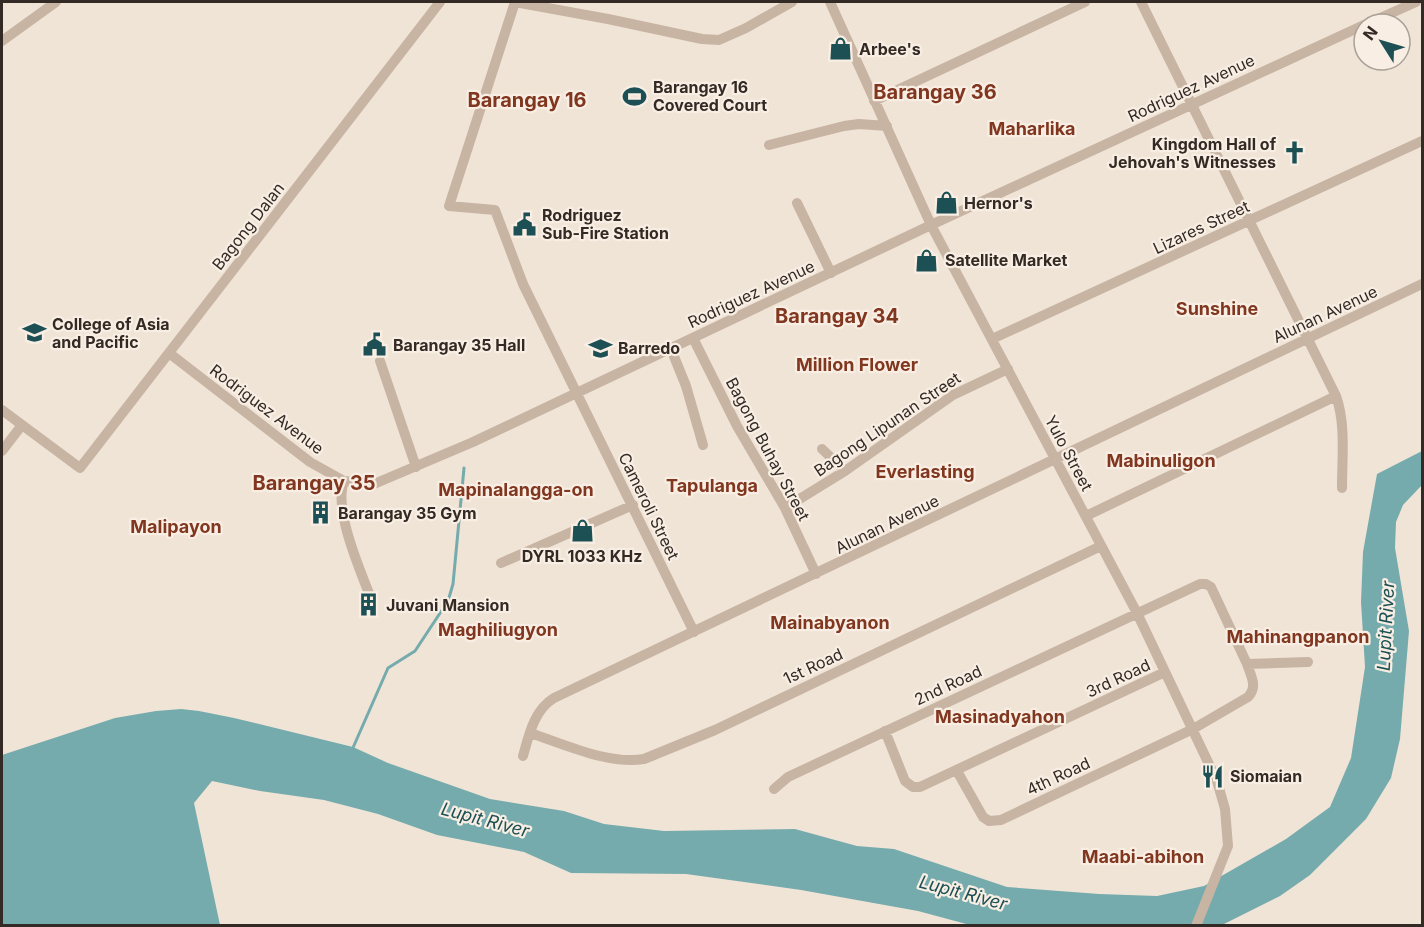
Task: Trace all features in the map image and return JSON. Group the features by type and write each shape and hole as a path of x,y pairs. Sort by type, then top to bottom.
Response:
{"street":[{"path":"2,41 56,2"},
{"name":"Bagong Dalan","path":"21,425 80,468 440,2"},
{"path":"515,2 702,39 718,40 746,28 792,2"},
{"name":"Cameroli Street","path":"515,2 449,206 495,210 523,284 694,632"},
{"name":"Yulo Street","path":"830,2 931,225 1137,613 1217,781 1225,810 1228,846 1223,864 1196,926"},
{"path":"874,101 1085,2"},
{"path":"1141,2 1336,396 1341,421 1342,488"},
{"name":"Rodriguez Avenue","path":"1394,12 1416,2"},
{"name":"Rodriguez Avenue","path":"169,352 310,462 344,481 374,484 472,442 931,225 1352,31"},
{"path":"769,146 844,126 860,124 887,126"},
{"name":"Lizares Street","path":"992,339 1422,141"},
{"path":"797,203 831,273"},
{"name":"Alunan Avenue","path":"524,756 538,714 548,702 1422,284"},
{"name":"Bagong Buhay Street","path":"693,338 737,426 784,508 816,574"},
{"path":"671,349 686,386 704,445"},
{"path":"380,361 416,467"},
{"name":"Bagong Lipunan Street","path":"784,508 845,471 953,395 1008,369"},
{"path":"1086,516 1336,396"},
{"path":"2,410 21,425 2,451"},
{"path":"822,449 845,471"},
{"path":"344,481 343,516 372,601"},
{"path":"501,563 633,505"},
{"name":"1st Road","path":"530,733 609,759 633,761 644,759 715,730 1101,546"},
{"name":"2nd Road","path":"774,789 788,777 1200,584 1211,587 1247,664"},
{"path":"1247,664 1308,662"},
{"name":"4th Road","path":"957,771 983,817 995,822 1192,729 1248,697 1254,686 1247,664"},
{"name":"3rd Road","path":"885,731 905,781 910,786 920,787 1166,672"}],"water":[{"name":"Lupit River","path":"1422,451 1422,485 1403,505 1396,522 1395,548 1409,631 1400,739 1391,778 1366,819 1310,875 1280,896 1222,925 970,925 918,911 801,890 686,874 571,873 524,852 437,835 378,814 324,800 260,791 212,781 194,803 220,925 2,925 2,755 115,718 181,709 234,718 353,747 388,763 490,799 564,811 604,824 664,831 795,829 857,846 894,849 1007,887 1157,896 1204,886 1286,839 1330,807 1351,758 1365,667 1361,602 1363,552 1377,474"}],"waterway":[{"path":"352,750 388,668 415,651 448,601 453,584 464,468"}],"place":[{"name":"Arbee's","path":"841,49"},
{"name":"Barangay 16 Covered Court","path":"635,96"},
{"name":"Kingdom Hall of Jehovah's Witnesses","path":"1294,153"},
{"name":"Hernor's","path":"946,203"},
{"name":"Rodriguez Sub-Fire Station","path":"524,224"},
{"name":"Satellite Market","path":"927,260"},
{"name":"College of Asia and Pacific","path":"34,333"},
{"name":"Barangay 35 Hall","path":"375,345"},
{"name":"Barredo","path":"600,348"},
{"name":"Barangay 35 Gym","path":"320,513"},
{"name":"DYRL 1033 KHz","path":"582,531"},
{"name":"Juvani Mansion","path":"368,605"},
{"name":"Siomaian","path":"1212,776"}],"district":[{"name":"Barangay 36","path":"935,92"},
{"name":"Barangay 16","path":"527,100"},
{"name":"Maharlika","path":"1032,129"},
{"name":"Sunshine","path":"1217,309"},
{"name":"Barangay 34","path":"837,316"},
{"name":"Million Flower","path":"857,365"},
{"name":"Mabinuligon","path":"1161,461"},
{"name":"Everlasting","path":"925,472"},
{"name":"Barangay 35","path":"314,483"},
{"name":"Tapulanga","path":"712,486"},
{"name":"Mapinalangga-on","path":"516,490"},
{"name":"Malipayon","path":"176,527"},
{"name":"Mainabyanon","path":"830,623"},
{"name":"Maghiliugyon","path":"498,630"},
{"name":"Mahinangpanon","path":"1298,637"},
{"name":"Masinadyahon","path":"1000,717"},
{"name":"Maabi-abihon","path":"1143,857"}]}
